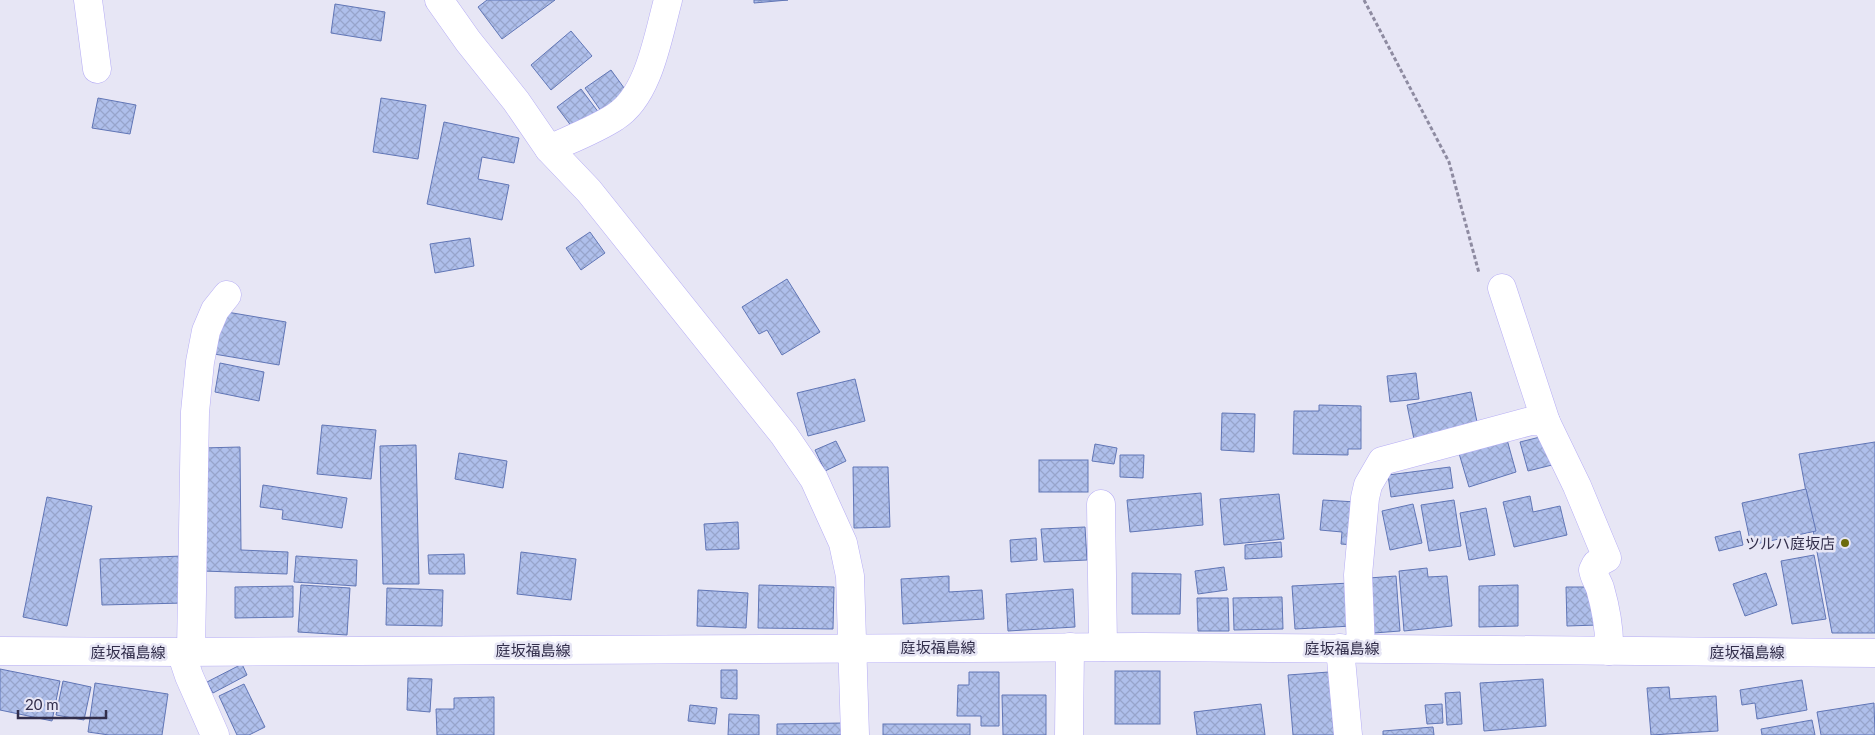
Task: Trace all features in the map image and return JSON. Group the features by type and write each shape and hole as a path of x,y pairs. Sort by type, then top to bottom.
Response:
{"street":[{"path":"88,0 97,68"},
{"path":"439,0 468,41 516,101 549,149 590,191 784,435 814,479 843,543 848,561 851,592 855,735"},
{"path":"549,149 616,116 632,100 644,80 654,52 668,0"},
{"path":"1502,288 1546,422 1577,486 1607,558 1593,566 1592,570 1599,585 1607,615 1610,632 1609,651"},
{"path":"215,735 190,676 186,652 195,412 200,362 206,331 215,310 228,295"},
{"path":"1348,735 1351,648 1366,498 1368,485 1382,461 1531,421 1546,422"},
{"path":"1102,504 1104,647"},
{"path":"1069,735 1070,647"},
{"name":"庭坂福島線","path":"0,651 186,652 1104,647 1875,653"}],"path":[{"path":"1364,0 1449,162 1479,276 1488,289 1502,288"}],"building":[{"path":"487,0 555,0 502,39 478,7"},
{"path":"754,0 788,0 754,3"},
{"path":"335,4 385,12 381,41 331,33"},
{"path":"571,31 592,56 551,90 531,65"},
{"path":"611,70 627,92 601,111 585,88"},
{"path":"581,89 599,113 575,131 557,107"},
{"path":"98,98 136,105 130,134 92,128"},
{"path":"381,98 426,105 418,159 373,152"},
{"path":"444,122 519,138 514,163 482,157 478,179 509,185 502,220 427,204"},
{"path":"590,232 605,253 581,270 566,248"},
{"path":"470,238 474,266 435,273 430,244"},
{"path":"787,279 820,332 782,355 767,330 759,334 742,307"},
{"path":"221,311 286,322 279,365 214,354"},
{"path":"220,363 264,372 259,401 215,392"},
{"path":"1416,373 1419,399 1390,402 1387,376"},
{"path":"855,379 865,421 808,436 797,393"},
{"path":"1471,392 1479,432 1415,444 1407,405"},
{"path":"1319,405 1361,406 1361,449 1348,449 1348,455 1293,454 1294,411 1319,411"},
{"path":"1222,413 1255,414 1254,452 1221,450"},
{"path":"322,425 376,430 371,479 317,474"},
{"path":"1506,436 1516,472 1469,487 1458,450"},
{"path":"1544,436 1552,465 1528,471 1520,442"},
{"path":"836,441 846,461 825,471 815,450"},
{"name":"ツルハ庭坂店","path":"1875,442 1875,633 1832,633 1799,454"},
{"path":"1095,444 1117,448 1114,464 1092,461"},
{"path":"416,445 419,584 383,584 380,446"},
{"path":"240,447 241,550 288,552 287,574 203,571 202,448"},
{"path":"459,453 507,461 503,488 455,479"},
{"path":"1120,455 1144,455 1143,478 1120,477"},
{"path":"1039,460 1088,460 1088,492 1039,492"},
{"path":"853,467 888,467 890,527 854,528"},
{"path":"1450,467 1453,488 1391,497 1388,475"},
{"path":"263,485 347,498 342,528 282,519 283,510 260,507"},
{"path":"1806,489 1816,531 1751,545 1742,503"},
{"path":"1201,493 1203,525 1130,532 1127,500"},
{"path":"1279,494 1284,539 1224,545 1220,499"},
{"path":"1530,496 1533,512 1560,506 1567,535 1514,547 1503,502"},
{"path":"47,497 92,506 67,626 23,617"},
{"path":"1323,500 1356,502 1353,545 1341,544 1342,532 1320,530"},
{"path":"1454,500 1461,546 1429,551 1421,505"},
{"path":"1413,504 1422,543 1390,550 1382,511"},
{"path":"1486,508 1495,555 1469,560 1460,513"},
{"path":"738,522 739,549 706,550 704,524"},
{"path":"1085,527 1087,560 1044,562 1041,529"},
{"path":"1740,531 1743,545 1719,551 1715,537"},
{"path":"1036,538 1037,560 1011,562 1010,540"},
{"path":"1281,542 1282,557 1245,559 1245,545"},
{"path":"521,552 576,559 571,600 517,594"},
{"path":"464,554 465,574 429,574 428,555"},
{"path":"1814,555 1826,619 1792,624 1781,561"},
{"path":"183,556 184,603 102,605 100,559"},
{"path":"296,556 357,560 356,586 294,582"},
{"path":"1224,567 1227,590 1198,594 1195,571"},
{"path":"1427,568 1428,577 1447,576 1452,626 1404,631 1399,571"},
{"path":"1132,573 1181,574 1180,614 1132,614"},
{"path":"1766,573 1777,605 1745,616 1733,584"},
{"path":"949,576 949,592 982,590 984,619 903,624 901,579"},
{"path":"1396,576 1400,631 1374,633 1369,578"},
{"path":"1350,583 1352,626 1295,629 1292,586"},
{"path":"301,585 350,588 347,635 298,632"},
{"path":"759,585 834,587 833,629 758,628"},
{"path":"1518,585 1518,626 1479,627 1479,586"},
{"path":"293,586 293,617 235,618 235,587"},
{"path":"1566,587 1585,587 1598,625 1567,626"},
{"path":"387,588 443,590 442,626 386,625"},
{"path":"1073,589 1075,627 1008,631 1006,594"},
{"path":"698,590 748,593 746,628 697,626"},
{"path":"1282,597 1283,629 1234,630 1233,598"},
{"path":"1197,598 1228,598 1229,631 1198,631"},
{"path":"242,664 247,675 213,693 207,682"},
{"path":"0,669 60,681 52,721 0,710"},
{"path":"721,670 737,670 737,699 721,698"},
{"path":"1115,671 1160,671 1160,724 1115,724"},
{"path":"969,672 999,672 999,726 981,726 981,716 957,716 958,685 969,685"},
{"path":"1329,672 1334,735 1293,735 1288,675"},
{"path":"408,678 432,679 430,712 407,710"},
{"path":"1543,679 1546,726 1484,731 1480,683"},
{"path":"1802,680 1807,710 1757,719 1755,703 1742,705 1740,690"},
{"path":"63,681 91,687 84,720 56,715"},
{"path":"95,683 168,694 162,735 109,735 88,732"},
{"path":"244,684 265,727 249,735 237,735 219,696"},
{"path":"1669,687 1670,699 1716,696 1718,731 1651,735 1647,688"},
{"path":"1460,692 1462,724 1447,725 1445,693"},
{"path":"1002,695 1046,695 1046,735 1003,735"},
{"path":"494,697 494,735 437,735 436,709 454,709 454,698"},
{"path":"1874,703 1875,735 1821,735 1817,712"},
{"path":"1261,704 1265,735 1197,735 1194,712"},
{"path":"1442,704 1443,723 1427,724 1425,705"},
{"path":"690,705 717,708 715,724 688,721"},
{"path":"729,714 759,715 759,735 728,735"},
{"path":"1812,720 1815,735 1762,735 1761,729"},
{"path":"843,723 844,735 777,735 777,724"},
{"path":"883,724 970,724 970,735 883,735"},
{"path":"1433,727 1434,735 1383,735 1383,731"}],"place":[{"name":"ツルハ庭坂店","path":"1845,543"}]}
